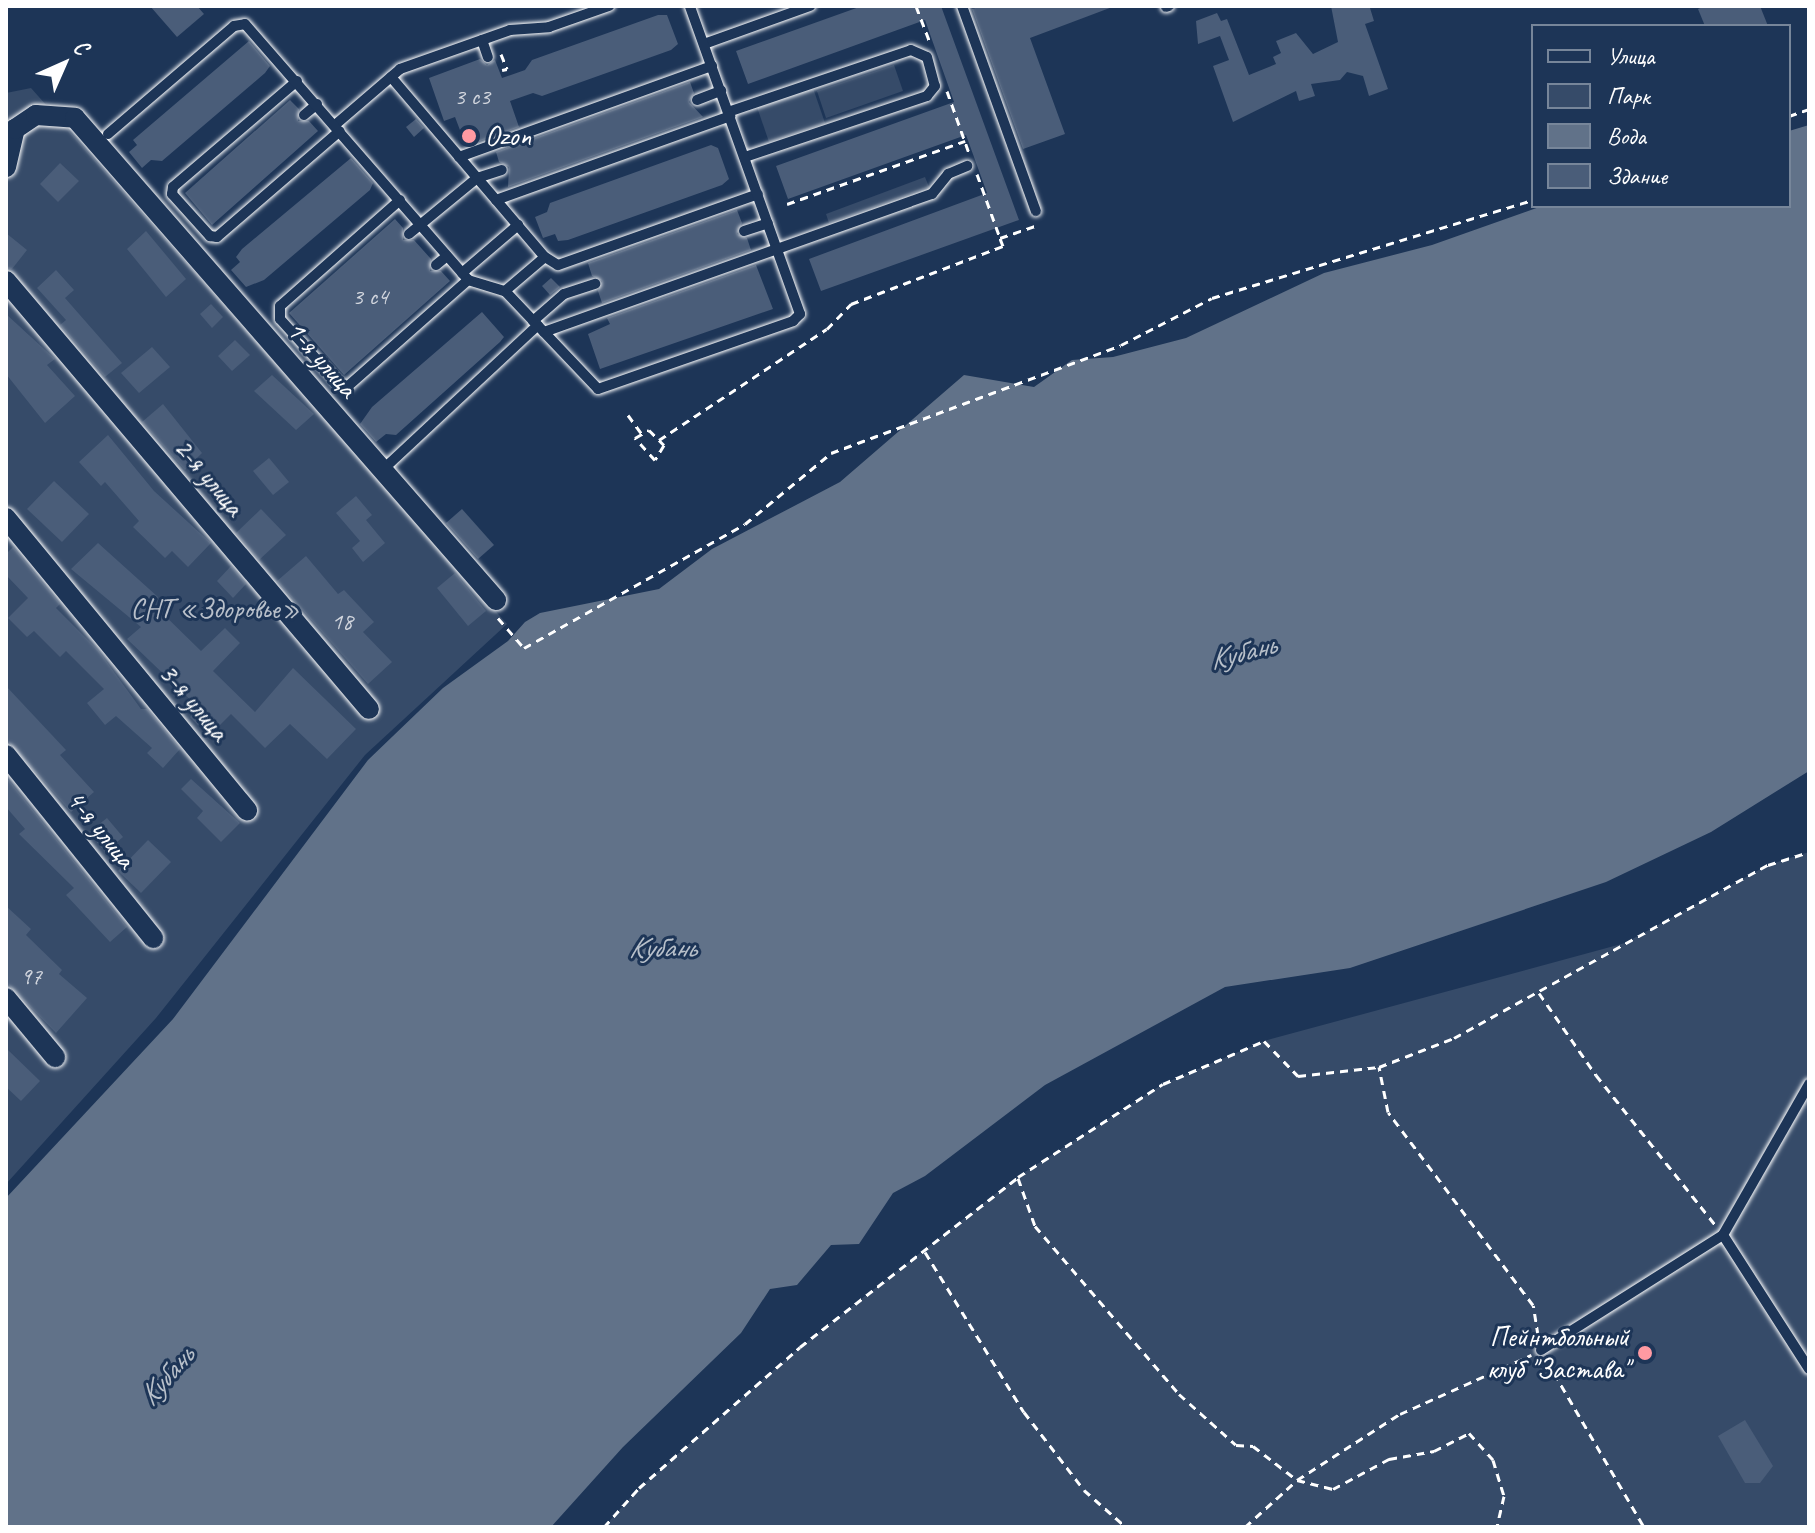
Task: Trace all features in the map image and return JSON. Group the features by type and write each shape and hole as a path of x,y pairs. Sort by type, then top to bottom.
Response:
{"street":[{"name":"1-я улица","path":"11,127 36,115 75,118 107,144 495,607"},
{"path":"6,167 11,127"},
{"name":"2-я улица","path":"6,281 369,709"},
{"name":"3-я улица","path":"6,518 247,810"},
{"name":"4-я улица","path":"6,755 153,938"},
{"path":"6,998 55,1057"}],"lane":[{"path":"297,81 173,187 172,194 210,236 217,237 391,77 510,30 549,27 609,6"},
{"path":"107,144 239,23 252,28 465,277 505,291 598,389 754,335 800,314 690,6"},
{"path":"704,44 810,6"},
{"path":"962,6 1036,211"},
{"path":"482,40 488,57"},
{"path":"496,200 911,50 927,57 935,86 927,96 745,157"},
{"path":"459,157 712,66"},
{"path":"391,77 545,257 566,263 758,194"},
{"path":"697,100 721,91"},
{"path":"304,115 317,104"},
{"path":"539,326 778,251 932,194 948,174 967,166"},
{"path":"409,234 477,178 502,170"},
{"path":"400,200 280,306 280,319 338,383 347,387 518,225"},
{"path":"744,231 768,223"},
{"path":"436,265 447,256"},
{"path":"505,291 545,257"},
{"path":"390,463 539,326 564,294 595,284"},
{"path":"1541,1350 1723,1235 1809,1084"},
{"path":"1723,1235 1809,1369"}],"path":[{"path":"916,6 934,55"},
{"path":"659,440 827,329 851,304 1003,246 944,81"},
{"path":"787,204 965,141"},
{"path":"495,607 524,648 745,524 831,453 1121,345 1212,298 1531,201"},
{"path":"1000,238 1040,224 1036,211"},
{"path":"628,415 642,434"},
{"path":"649,430 659,440 664,445 655,460 635,438 649,430"},
{"path":"604,1527 639,1488 800,1347 1018,1177 1163,1084 1264,1041 1298,1076 1379,1067 1454,1038 1768,865 1809,852"},
{"path":"1538,991 1596,1075 1723,1235"},
{"path":"1379,1067 1388,1112 1533,1305 1541,1350 1644,1527"},
{"path":"1018,1177 1035,1226 1179,1394 1236,1445 1253,1446 1297,1480 1333,1489 1389,1459 1434,1451 1469,1433 1493,1460 1504,1496 1497,1527"},
{"path":"925,1252 1024,1412 1084,1490 1126,1527"},
{"path":"1245,1527 1297,1480 1400,1414 1541,1350"}],"green space":[{"path":"894,65 903,91 826,118 817,91"},
{"name":"СНТ «Здоровье»","path":"31,88 507,624 365,755 156,1018 6,1184 6,93"},
{"path":"813,88 825,123 769,142 757,107"},
{"path":"925,177 929,187 829,223 826,214"},
{"path":"1809,852 1809,1527 604,1527 639,1488 800,1347 1017,1177 1163,1084 1264,1041 1625,943 1768,865"}],"water":[{"name":"Кубань","path":"1809,125 1809,771 1711,832 1606,882 1350,968 1225,987 1045,1085 925,1176 893,1193 859,1244 831,1245 797,1285 770,1289 741,1333 623,1447 551,1527 6,1527 6,1198 173,1019 368,760 443,688 508,641 525,622 540,613 659,589 712,549 840,482 964,375 1034,387 1072,360 1113,357 1186,338 1324,273 1432,245 1536,208 1791,208 1791,130"}],"building":[{"path":"150,6 197,6 204,14 177,37"},
{"path":"862,6 941,6 1019,220 821,291 809,259 987,193 966,135 788,199 776,166 954,102 925,20 748,84 736,51"},
{"path":"982,6 1115,6 1030,38 1065,134 1023,149 972,9"},
{"path":"1331,6 1370,8 1374,21 1365,24 1388,89 1369,96 1363,76 1347,72 1340,80 1311,84 1315,96 1299,101 1296,91 1233,122 1213,66 1229,60 1220,36 1198,44 1196,21 1217,13 1221,21 1227,19 1249,75 1276,64 1273,57 1281,53 1276,41 1296,33 1313,54 1338,42"},
{"path":"1705,6 1760,6 1767,24 1704,24 1698,9"},
{"path":"658,15 667,15 678,44 671,50 542,96 533,93 510,101 519,127 466,146 455,117 444,121 429,78 480,59 487,65 495,60 502,78 525,70 532,60"},
{"path":"249,41 270,66 265,73 162,161 151,160 142,168 129,152 137,145 133,140"},
{"path":"690,82 694,93 689,102 703,117 508,187 509,167 499,162 496,152"},
{"path":"290,100 299,109 298,121 309,121 318,131 212,225 185,193"},
{"path":"416,119 424,128 414,137 406,127"},
{"path":"711,145 718,148 729,179 722,185 568,240 558,241 555,234 543,238 535,217 547,212 550,203"},
{"path":"351,158 373,183 370,190 264,280 246,287 231,270 240,262 236,257 242,249"},
{"path":"60,163 79,181 58,202 40,184"},
{"path":"737,210 742,223 737,234 747,238 751,250 602,303 598,291 602,281 592,276 588,263"},
{"path":"395,219 403,228 403,240 414,240 431,259 430,271 441,271 450,281 344,375 289,313"},
{"path":"146,231 186,279 166,297 127,249"},
{"path":"6,233 27,250 12,269 6,268"},
{"path":"756,265 773,309 600,369 588,334 610,324 607,318"},
{"path":"56,270 74,290 65,298 122,363 105,377 60,325 66,320 37,288"},
{"path":"551,278 560,287 550,295 542,286"},
{"path":"211,304 223,317 212,328 200,314"},
{"path":"482,312 504,337 500,342 396,435 386,434 376,442 360,424 372,407"},
{"path":"6,314 55,359 47,365 75,396 45,423 6,374"},
{"path":"235,340 250,355 232,371 218,356"},
{"path":"152,347 170,367 139,393 121,373"},
{"path":"272,375 314,414 296,430 254,391"},
{"path":"163,404 202,453 185,470 142,422"},
{"path":"108,435 154,491 211,543 188,567 172,551 165,558 133,527 139,521 105,482 101,486 79,462"},
{"path":"269,458 289,482 273,495 253,471"},
{"path":"54,481 89,514 62,542 27,509"},
{"path":"356,496 372,515 366,520 385,543 363,562 352,548 360,541 336,513"},
{"path":"261,509 286,535 259,560 236,533"},
{"path":"462,509 494,545 478,559 446,523"},
{"path":"98,543 158,597 153,604 201,651 225,628 240,643 213,671 255,712 293,668 356,729 327,759 290,724 265,748 231,714 209,736 190,717 199,708 127,639 141,627 71,569"},
{"path":"13,547 60,604 56,608 98,650 141,709 147,709 180,749 163,768 147,753 152,748 116,716 105,725 87,703 104,689 66,651 60,657 34,631 27,637 8,618 28,598 6,575 6,554"},
{"path":"306,556 338,594 344,590 374,622 363,632 392,662 368,684 277,581"},
{"path":"231,566 246,584 233,598 217,581"},
{"path":"455,573 486,611 468,626 437,588"},
{"path":"6,686 66,750 60,755 94,792 71,812 6,739"},
{"path":"6,777 127,927 110,942 66,895 74,888 19,834 25,829 6,807"},
{"path":"191,779 240,823 221,842 197,818 203,811 181,789"},
{"path":"107,818 123,837 105,852 89,832"},
{"path":"148,840 171,862 141,893 118,871"},
{"path":"6,906 31,929 26,935 62,970 59,974 87,998 56,1033 6,982"},
{"path":"6,1048 40,1081 21,1101 6,1087"},
{"path":"1745,1420 1773,1466 1760,1483 1745,1483 1718,1436"}],"place":[{"name":"Ozon","path":"469,136"},
{"name":"Пейнтбольный клуб \"Застава\"","path":"1645,1353"}]}
